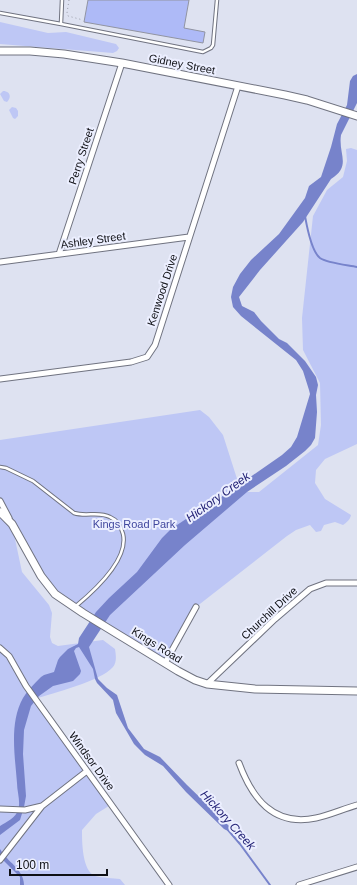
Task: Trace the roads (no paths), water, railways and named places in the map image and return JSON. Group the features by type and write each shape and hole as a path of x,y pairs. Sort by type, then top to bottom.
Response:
{"street":[{"name":"Gidney Street","path":"0,51 53,53 122,63 307,100 357,116"},
{"name":"Perry Street","path":"59,254 122,63"},
{"name":"Kenwood Drive","path":"0,379 131,362 147,357 154,345 238,86"},
{"name":"Ashley Street","path":"0,262 190,237"},
{"path":"0,501 12,524"},
{"name":"Kings Road","path":"0,512 12,524 41,576 55,594 74,608 195,680 207,684 254,689 357,691"},
{"name":"Churchill Drive","path":"207,684 275,619 310,589 326,583 357,583"},
{"path":"165,663 196,607"},
{"name":"Windsor Drive","path":"0,648 9,656 26,686 169,885"},
{"path":"239,763 244,778 254,795 267,808 283,817 298,819 316,818 357,805"},
{"path":"0,860 42,806 88,771"},
{"path":"0,809 25,810 42,806"},
{"path":"299,885 357,867"}],"lane":[{"path":"61,24 62,0"},
{"path":"0,13 205,51 211,48 212,45 217,0"},
{"path":"0,467 6,468 33,481 74,513 79,515 100,514 109,516 118,523 122,529 124,540 122,550 112,569 89,595 74,608"}],"water":[{"name":"Hickory Creek","path":"357,74 357,103 341,135 343,164 341,169 331,179 303,222 260,270 239,297 242,306 254,312 279,339 287,343 305,361 316,377 318,385 316,395 317,412 315,438 305,451 286,466 247,492 185,545 110,615 89,647 98,679 117,695 128,728 144,749 160,757 229,826 230,832 224,829 186,792 163,766 145,755 134,744 116,713 113,700 97,683 93,669 79,647 74,651 81,671 80,674 73,681 53,686 39,696 31,706 24,730 23,754 26,796 24,807 20,820 0,835 0,826 13,818 19,807 14,751 14,729 23,698 41,677 54,672 60,657 68,649 78,644 79,638 96,612 137,572 162,538 171,529 207,507 282,455 291,447 297,437 310,394 303,371 296,360 241,316 233,307 231,297 233,287 240,274 251,260 279,234 305,198 309,186 321,177 337,124 347,105 350,81 353,76"},
{"path":"0,849 21,874 24,885 20,885 20,877 0,857"}],"waterway":[{"path":"305,216 312,245 320,258 332,263 357,267"},
{"name":"Hickory Creek","path":"228,830 270,885"}],"park label":[{"name":"Kings Road Park","path":"134,524"}]}
